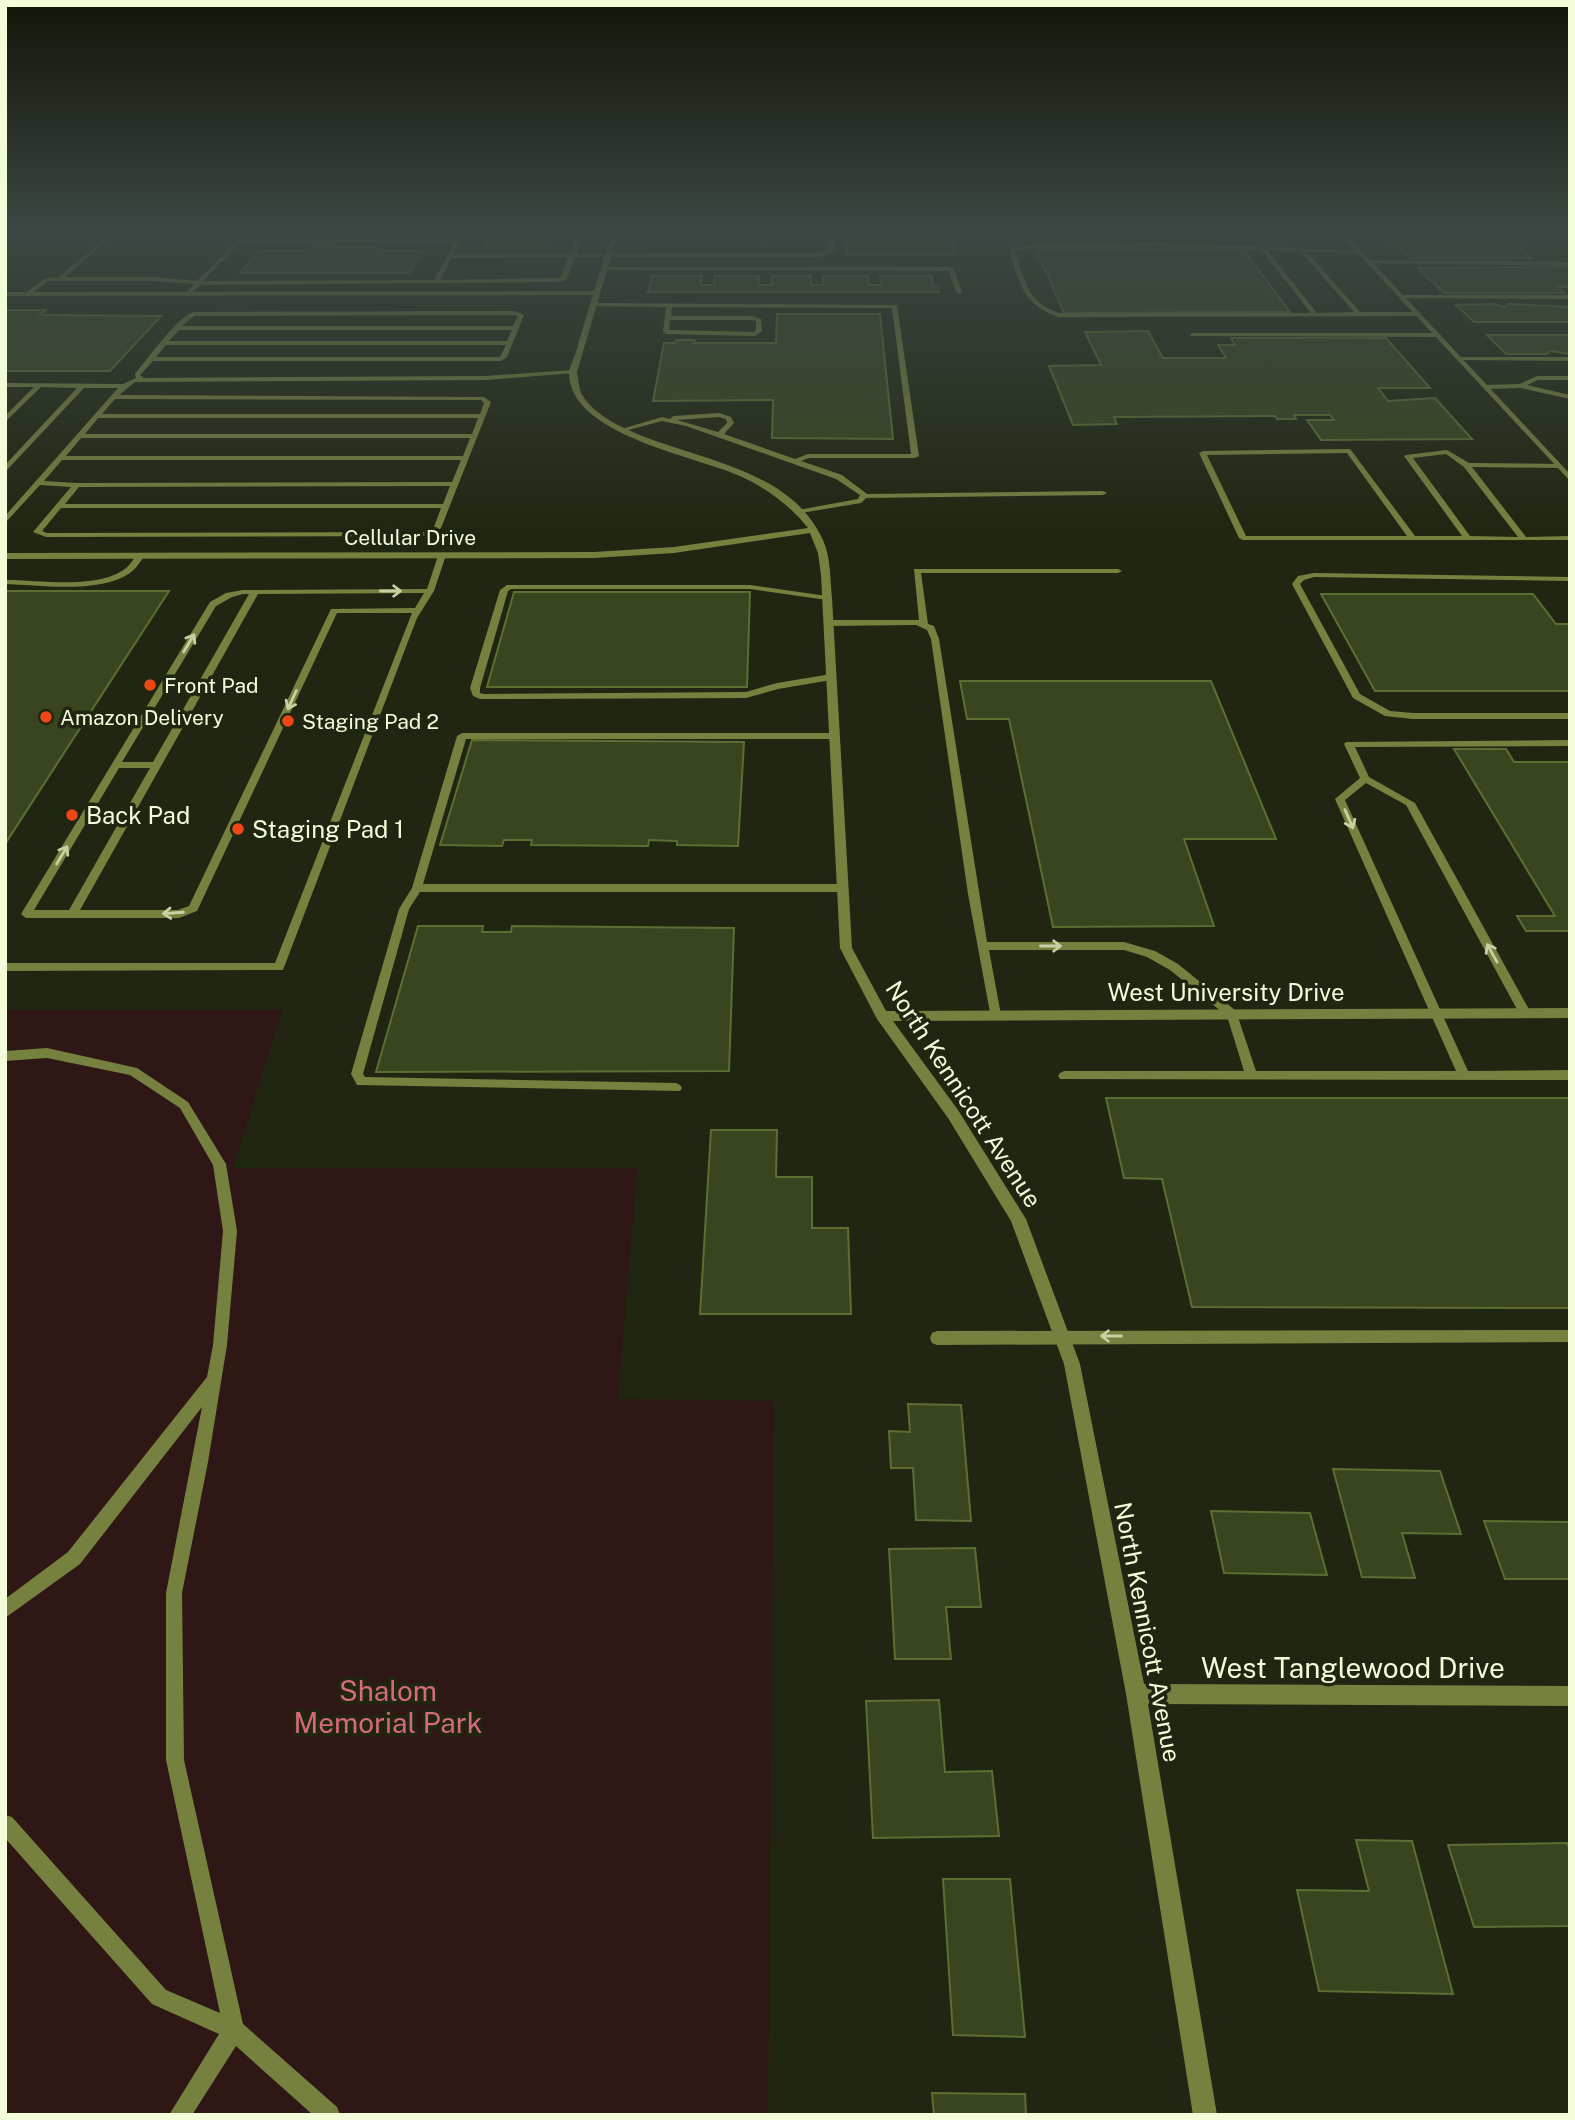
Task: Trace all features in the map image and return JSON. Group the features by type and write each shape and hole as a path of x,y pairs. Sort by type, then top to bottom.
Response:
{"street":[{"path":"573,372 584,332"},
{"path":"1434,332 1570,479"},
{"name":"North Kennicott Avenue","path":"573,372 576,387 589,407 621,430 733,470 767,488 798,512 813,530 821,550 827,597 846,948 882,1016 953,1114 1018,1219 1072,1364 1136,1694 1205,2115"},
{"name":"Cellular Drive","path":"5,556 594,555 652,552 813,530"},
{"name":"West University Drive","path":"882,1016 1570,1013"},
{"name":"West Tanglewood Drive","path":"1136,1694 1570,1696"}],"lane":[{"path":"141,379 137,375 174,332"},
{"path":"151,359 495,359 505,356 514,332"},
{"path":"666,332 758,332"},
{"path":"796,461 808,456 915,456 898,332"},
{"path":"1192,335 1437,335"},
{"path":"165,342 510,342"},
{"path":"1460,359 1570,359"},
{"path":"5,521 113,397 124,386 141,379 486,378 573,372"},
{"path":"1521,386 1537,378 1570,378"},
{"path":"5,385 124,386"},
{"path":"5,420 40,385"},
{"path":"5,470 83,385"},
{"path":"1486,387 1521,386 1570,397"},
{"path":"77,485 37,532 46,535 427,534 437,528 488,402 482,398 113,397"},
{"path":"621,430 662,419 719,415 729,418 731,423 719,435"},
{"path":"97,416 482,416"},
{"path":"662,419 719,435 839,477 863,496 1103,493"},
{"path":"80,436 474,436"},
{"path":"1412,538 1349,452 1203,453 1243,538 1412,538 1570,538"},
{"path":"1467,538 1408,456 1447,453 1466,465 1524,538"},
{"path":"61,458 465,458"},
{"path":"1466,465 1558,466"},
{"path":"38,483 455,484"},
{"path":"798,512 861,501 863,496"},
{"path":"59,506 446,506"},
{"path":"5,582 88,582 111,579 128,571 140,555"},
{"path":"5,967 279,967 417,610 430,591 442,555"},
{"path":"924,624 917,571 1118,571"},
{"path":"1570,579 1314,575 1301,578 1296,584 1356,696 1388,714 1570,716"},
{"path":"827,597 750,587 510,587 505,590 475,688 477,694 483,697 746,695 777,686 831,677"},
{"path":"417,610 334,611 193,908 179,914 26,914 213,604 229,594 255,592 430,591"},
{"path":"72,914 255,592"},
{"path":"828,623 924,624 931,628 935,639 995,1015"},
{"path":"676,1088 361,1082 357,1074 404,909 417,888 462,736 834,736"},
{"path":"1525,1013 1410,803 1365,779 1349,744 1570,743"},
{"path":"116,765 156,765"},
{"path":"1365,779 1340,799 1464,1075"},
{"path":"417,888 842,888"},
{"path":"983,946 1124,946 1151,954 1174,967 1233,1014 1251,1075"},
{"path":"5,1056 47,1053 133,1071 184,1105 219,1164 230,1231 214,1378 174,1592 175,1760 234,2030 180,2115"},
{"path":"1064,1076 1570,1075"},
{"path":"937,1338 1570,1336"},
{"path":"5,1610 75,1558 214,1378"},
{"path":"5,1824 159,1997 234,2030 329,2115"}],"green space":[{"name":"Shalom Memorial Park","path":"5,1010 282,1010 233,1168 637,1168 618,1399 774,1401 768,2115 5,2115"}],"building":[{"path":"5,332 146,332 110,371 5,371"},
{"path":"776,332 882,332 893,439 772,438 773,400 653,401 664,343 695,340 694,343 776,343"},
{"path":"1085,332 1149,332 1163,358 1226,358 1218,345 1235,345 1231,338 1386,338 1430,388 1378,388 1388,401 1435,398 1472,439 1321,440 1307,420 1334,420 1330,415 1294,415 1296,419 1277,419 1275,416 1114,417 1117,424 1073,425 1049,366 1101,365"},
{"path":"1487,335 1570,335 1570,354 1551,351 1546,354 1506,354"},
{"name":"Amazon Delivery","path":"5,591 169,591 5,844"},
{"path":"514,592 750,592 747,687 487,687"},
{"path":"1321,594 1533,594 1556,624 1570,624 1570,691 1375,691"},
{"path":"960,681 1211,681 1276,839 1184,839 1214,926 1053,927 1009,719 967,719"},
{"path":"472,740 744,742 738,846 677,845 677,841 649,840 648,846 531,845 532,840 504,840 502,846 440,845"},
{"path":"1454,749 1506,749 1514,762 1570,762 1570,931 1526,931 1517,916 1555,916"},
{"path":"418,926 483,926 482,932 511,932 512,926 734,928 729,1071 376,1072"},
{"path":"1106,1098 1570,1098 1570,1308 1192,1307 1162,1179 1124,1178"},
{"path":"711,1130 777,1130 776,1177 812,1177 812,1228 848,1228 851,1314 700,1314"},
{"path":"908,1404 961,1405 971,1521 916,1520 913,1468 891,1468 889,1431 910,1432"},
{"path":"1333,1469 1440,1471 1461,1534 1402,1533 1415,1578 1362,1577"},
{"path":"1211,1511 1310,1513 1327,1575 1224,1573"},
{"path":"1484,1521 1570,1522 1570,1579 1505,1579"},
{"path":"975,1548 981,1607 946,1607 951,1659 895,1659 889,1549"},
{"path":"939,1700 945,1772 992,1771 999,1836 873,1838 866,1701"},
{"path":"1356,1840 1412,1841 1453,1994 1319,1991 1297,1890 1369,1891"},
{"path":"1567,1843 1570,1850 1570,1926 1474,1927 1448,1845"},
{"path":"943,1879 1010,1879 1025,2037 953,2035"},
{"path":"932,2093 1025,2094 1026,2115 934,2115"}],"place":[{"name":"Front Pad","path":"150,685"},
{"name":"Amazon Delivery","path":"46,717"},
{"name":"Staging Pad 2","path":"288,721"},
{"name":"Back Pad","path":"72,815"},
{"name":"Staging Pad 1","path":"238,829"}]}
